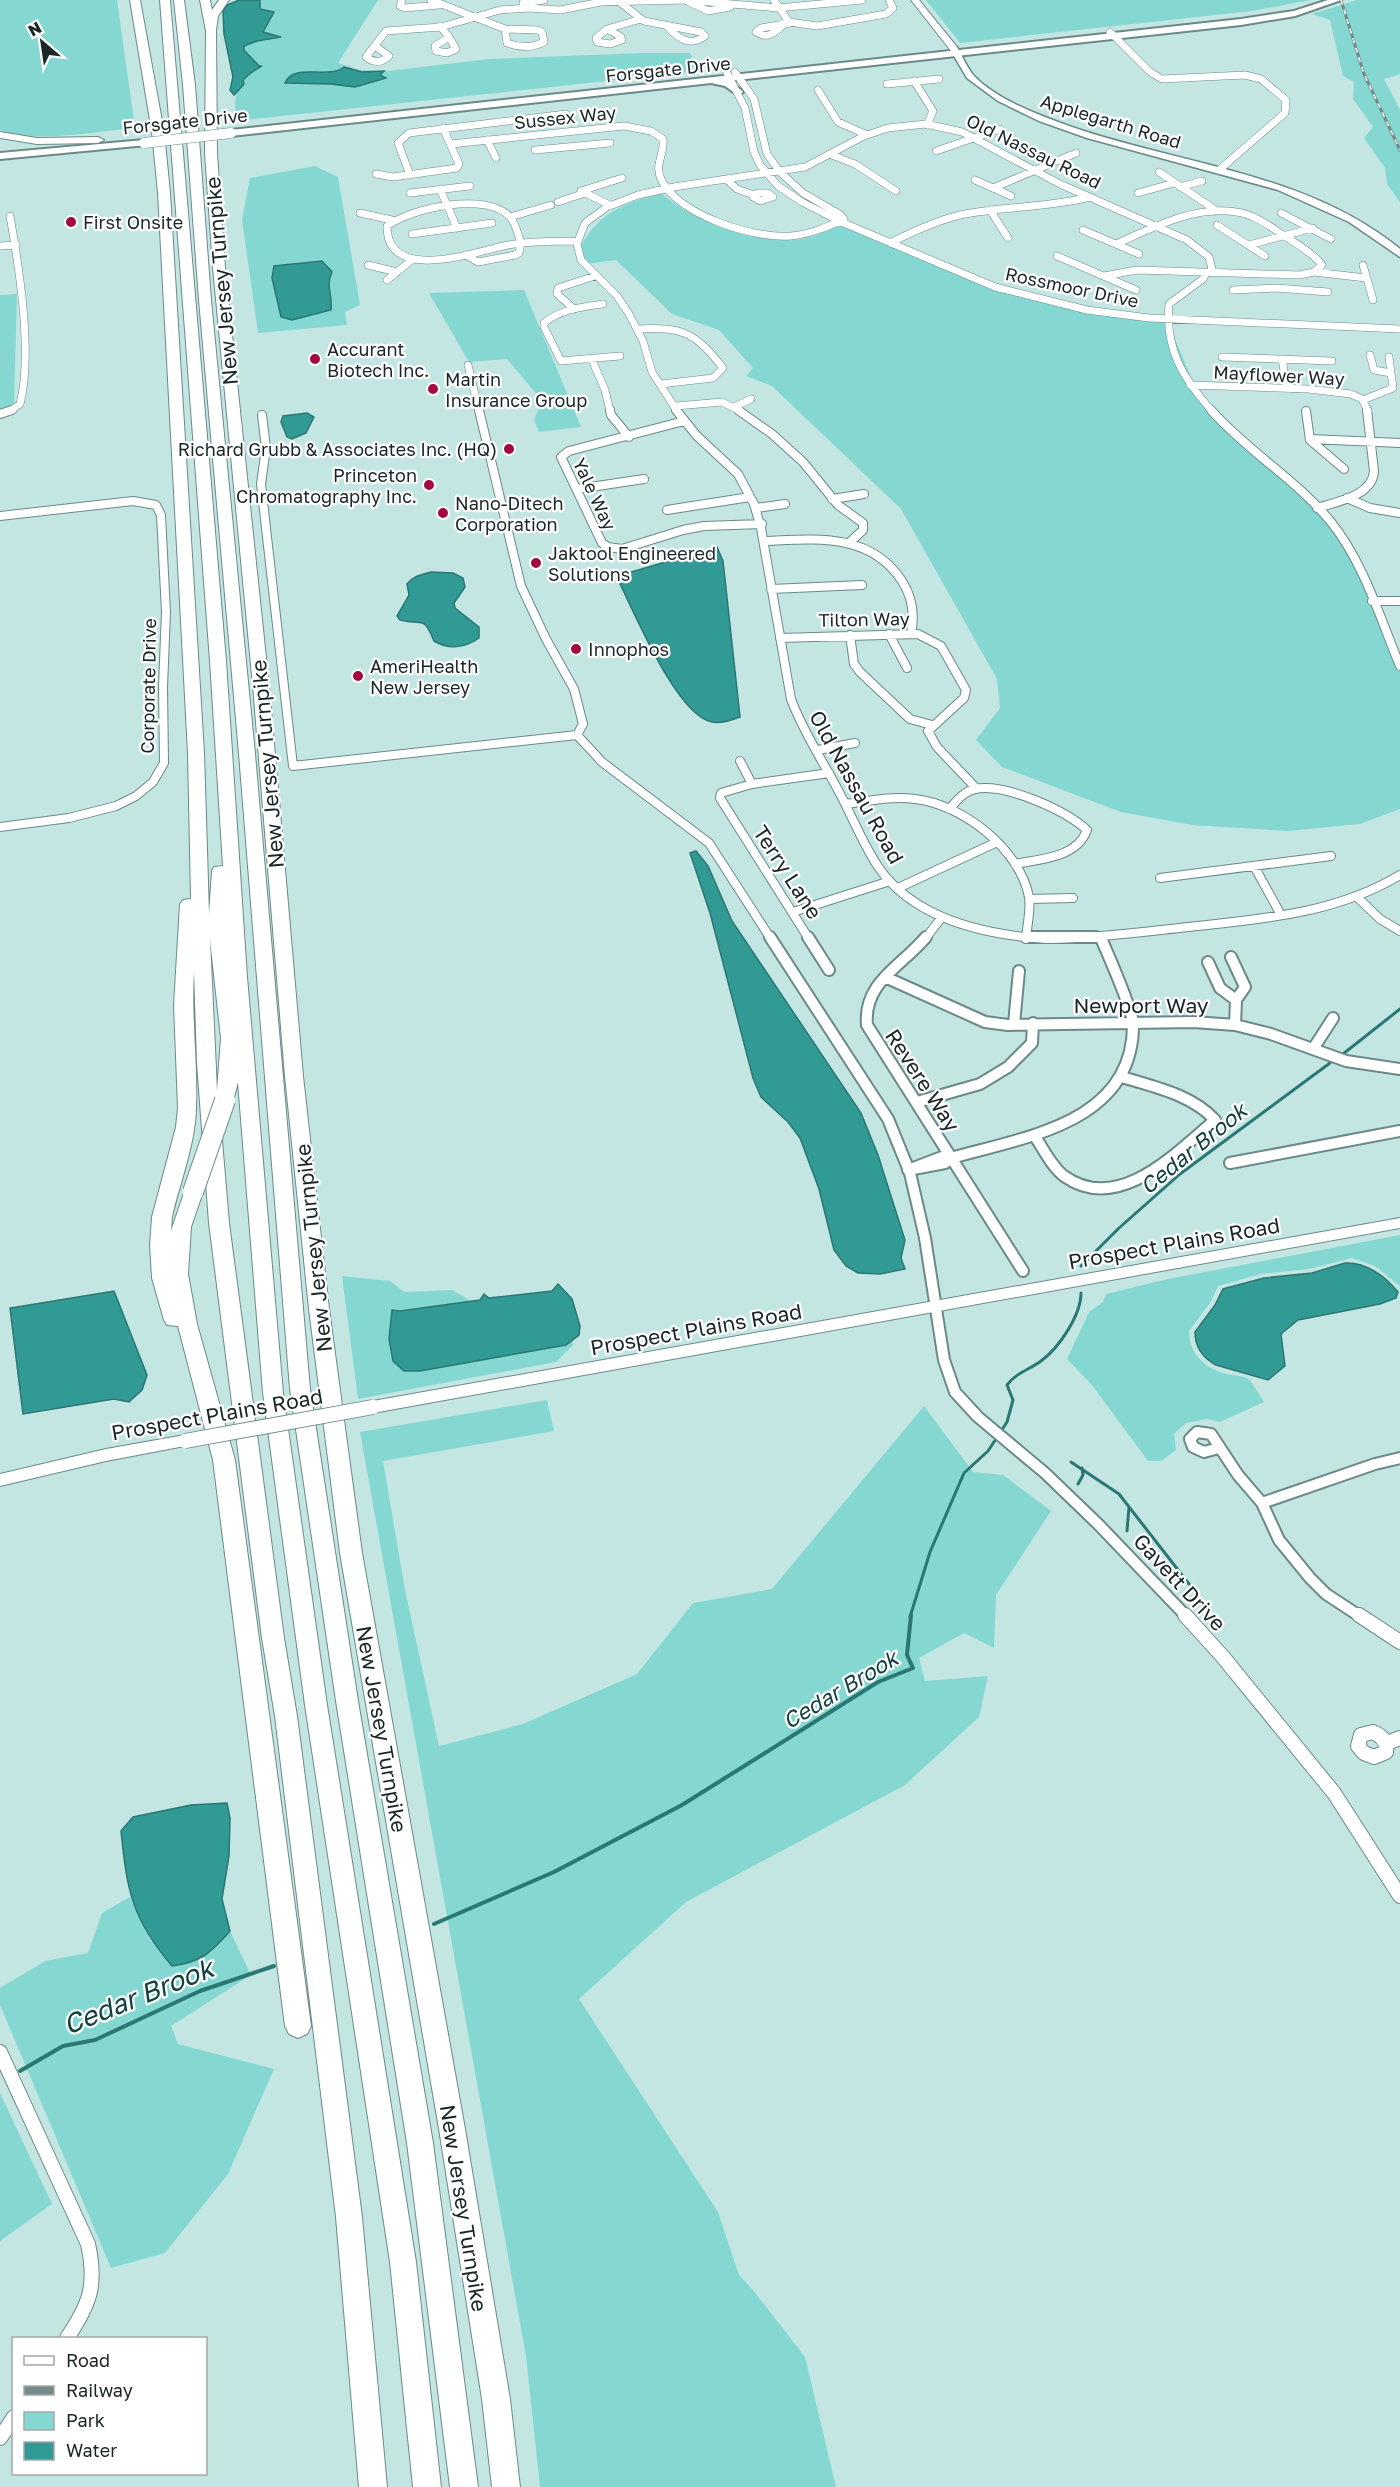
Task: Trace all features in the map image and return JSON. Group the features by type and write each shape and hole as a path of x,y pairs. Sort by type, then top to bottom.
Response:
{"highway":[{"path":"126,0 158,132"},
{"path":"135,0 158,132 164,193 196,753 206,1063 219,1223 273,1638 286,1716 346,2194 374,2487"},
{"path":"157,0 170,79"},
{"name":"New Jersey Turnpike","path":"165,0 218,661 221,740 238,977 273,1393 316,1705 401,2250 427,2487"},
{"name":"New Jersey Turnpike","path":"179,0 189,85 206,311 248,766 300,1389 353,1736 420,2143 464,2487"},
{"path":"189,85 192,83 195,55 194,13 203,0"},
{"name":"New Jersey Turnpike","path":"203,0 211,31 210,153 220,278 261,686 294,1076 319,1309 351,1553 452,2129 495,2398 506,2487"},
{"path":"211,31 213,16 224,0"},
{"path":"0,135 37,141 98,140"},
{"path":"221,740 216,765 221,851 217,904 230,1078 225,1100 181,1227 178,1274 187,1324 214,1417 227,1482 298,2026"},
{"path":"197,821 183,1005 187,1108 185,1127 162,1217 160,1261 162,1278 176,1327 214,1417"}],"main road":[{"name":"Forsgate Drive","path":"230,130 1270,18 1314,8 1336,0"},
{"name":"Forsgate Drive","path":"0,156 143,139 690,83 733,75 760,75 894,61 957,52"},
{"name":"Applegarth Road","path":"957,52 960,65 993,94 1020,110 1054,124 1283,184 1341,208 1368,223 1400,246"},
{"name":"Applegarth Road","path":"957,52 1005,96 1031,111 1091,132 1222,168 1303,197 1372,232 1400,254"},
{"path":"894,61 943,58 960,65"},
{"path":"747,94 746,86 749,81 760,75"},
{"path":"690,83 724,83 747,94"},
{"name":"Forsgate Drive","path":"0,150 98,140 143,139"}],"street":[{"path":"402,0 400,6 405,8 439,5"},
{"path":"431,0 505,29 538,30 542,32 544,42 534,46 511,46 507,43 505,29"},
{"path":"375,46 382,33 386,31 440,26 470,16 544,0"},
{"path":"524,4 538,9 560,10 617,1 686,0 699,9 708,11 722,10 732,5 778,8 862,0"},
{"path":"774,0 790,23"},
{"path":"782,26 790,23 817,26 882,15 893,8 889,0"},
{"path":"915,0 957,52"},
{"path":"532,1 538,9"},
{"path":"617,1 638,17 667,26 701,32 705,36 696,41 684,42 677,39 667,26"},
{"path":"638,17 640,7 661,1"},
{"path":"607,29 638,17"},
{"path":"440,26 449,37"},
{"path":"1112,34 1150,72 1162,80 1245,75 1262,79 1286,100 1285,113 1222,168"},
{"name":"Rossmoor Drive","path":"733,75 762,113 758,115 767,154 780,172 803,193 893,241"},
{"path":"887,84 939,79"},
{"path":"914,81 933,111 927,125"},
{"path":"818,90 838,122 866,134"},
{"name":"Rossmoor Drive","path":"747,94 747,114 755,155 767,174 793,196 839,221 1008,287 1066,301 1168,317 1400,329"},
{"path":"410,175 398,141 404,135 414,131 566,114"},
{"path":"747,114 758,115"},
{"name":"Old Nassau Road","path":"1210,273 1213,264 1205,250 1035,172 976,139 954,130 927,125 893,126 866,134 805,167 644,193 610,205 593,216 583,226 577,241 577,250 585,268 618,297 637,329 649,364 684,422 700,441 744,481 762,524 790,699 795,714 818,750 880,871 898,888 942,917 967,927 1026,939 1101,938 1316,911 1358,898 1400,875"},
{"name":"Sussex Way","path":"451,144 624,126 656,133 665,144 657,164 667,188"},
{"path":"376,174 393,177 457,168 459,164 443,128"},
{"path":"936,151 1000,129"},
{"path":"554,133 560,144"},
{"path":"487,140 496,158"},
{"path":"535,150 610,143"},
{"path":"993,188 1076,153"},
{"path":"755,155 767,154"},
{"path":"829,154 855,164 896,190"},
{"path":"1159,172 1217,211"},
{"path":"510,217 554,204 622,178"},
{"path":"727,180 737,189 754,195"},
{"path":"975,180 1011,196"},
{"path":"1138,193 1202,180"},
{"path":"410,193 470,186"},
{"path":"667,188 676,199 693,212 708,219 765,234 802,235 847,218"},
{"path":"440,189 458,228"},
{"path":"583,192 610,205"},
{"path":"893,241 927,224 946,218 990,210 1054,205 1090,197"},
{"path":"466,255 478,262 519,253 521,243 510,217 502,211 484,206 447,206 410,212 392,220 387,226 386,231 392,245 403,255 413,259 437,261 521,243 577,241"},
{"path":"990,210 1008,238"},
{"path":"1116,244 1154,227 1217,211 1252,216 1316,257 1322,265 1314,272"},
{"path":"360,213 392,220"},
{"path":"1281,213 1330,239"},
{"path":"0,414 15,409 20,404 24,385 26,329 16,245 10,216"},
{"path":"412,234 492,223"},
{"path":"1217,225 1265,256"},
{"path":"1249,245 1313,228"},
{"path":"1083,230 1139,254"},
{"path":"0,246 16,245"},
{"path":"1057,256 1136,290"},
{"path":"387,280 413,259"},
{"path":"368,265 397,272"},
{"path":"1363,265 1373,300"},
{"path":"1104,276 1137,270 1271,275 1314,272 1366,278"},
{"path":"1210,273 1169,304 1168,338 1175,358 1190,385 1216,414 1317,508 1342,539 1400,666"},
{"path":"1271,275 1276,288"},
{"path":"574,309 557,294 558,288 595,276"},
{"path":"1233,290 1276,288 1328,292"},
{"path":"603,304 574,309 544,323 557,357 567,362 620,356"},
{"name":"Rossmoor Drive","path":"1168,317 1400,323"},
{"path":"637,329 668,327 679,330 690,336 723,368 713,378 661,384"},
{"path":"1370,355 1374,370 1391,372"},
{"path":"1222,357 1332,361"},
{"path":"1362,400 1393,388 1389,357"},
{"path":"1282,359 1287,388"},
{"path":"592,360 605,390 611,415 629,436"},
{"path":"262,415 266,448 261,484 293,766 577,735 583,724 574,689 546,639 519,578 468,365"},
{"name":"Mayflower Way","path":"1190,385 1332,390 1351,394 1362,400 1369,421 1374,477 1360,491 1317,508"},
{"path":"734,406 751,399"},
{"path":"676,406 722,402 734,406 772,434 803,462 832,498 863,524 863,530 850,542"},
{"path":"1306,411 1310,439 1344,469"},
{"name":"Yale Way","path":"684,422 564,453 561,457 602,543 614,549 630,547 667,534 704,526 762,524"},
{"path":"1310,439 1400,443"},
{"path":"577,489 644,479"},
{"path":"832,498 864,494"},
{"path":"667,510 750,497"},
{"path":"1347,498 1370,508 1400,513"},
{"name":"Corporate Drive","path":"0,516 134,501 156,505 161,514 166,605 163,687 164,763 160,773 142,792 106,810 0,827"},
{"path":"756,508 785,504"},
{"path":"764,541 834,540 850,542 886,557 901,576 916,613 911,634"},
{"path":"771,589 862,585"},
{"path":"1372,601 1400,601"},
{"path":"889,634 907,668"},
{"name":"Tilton Way","path":"780,638 918,634 941,646 966,690 964,698 932,726"},
{"path":"850,635 854,664 860,672 910,719 932,726 928,731 932,742 976,788"},
{"name":"Gavett Drive","path":"577,735 602,762 709,843 888,1119 908,1170 925,1238 934,1307 949,1378 960,1397 1098,1524 1151,1577 1223,1657 1334,1792 1400,1896"},
{"path":"818,750 855,743"},
{"path":"740,761 752,784 829,773"},
{"name":"Terry Lane","path":"752,784 721,793 720,798 829,970"},
{"path":"949,809 963,795 976,788 1010,792 1074,819 1087,830 1086,837 1081,844 1067,851 1015,864"},
{"path":"846,804 905,798 923,800 949,809 974,822 1015,864 1024,881 1029,899 1026,939"},
{"path":"898,888 996,843"},
{"path":"1161,878 1331,856"},
{"path":"1254,866 1281,915"},
{"path":"793,912 890,881"},
{"path":"1029,899 1073,898"},
{"path":"1358,898 1380,920 1400,931"},
{"name":"Revere Way","path":"942,917 916,949 874,989 866,1010 867,1025 1023,1271"},
{"path":"908,1170 942,1157 951,1158 1034,1135 1068,1122 1099,1103 1122,1077 1128,1064 1132,1023 1101,938"},
{"path":"1231,957 1245,987 1236,1000 1235,1025"},
{"path":"1208,962 1220,988 1236,1000"},
{"path":"1014,1024 1019,971"},
{"name":"Newport Way","path":"885,978 985,1022 1235,1025 1271,1034 1364,1065 1400,1069"},
{"path":"1313,1049 1333,1018"},
{"path":"916,1102 980,1084 1008,1067 1032,1043 1033,1023"},
{"path":"1034,1135 1064,1175 1091,1188 1116,1188 1144,1177 1215,1120 1206,1110 1179,1095 1122,1077"},
{"path":"1230,1163 1400,1131"},
{"name":"Prospect Plains Road","path":"0,1480 106,1455 1400,1223"},
{"path":"1220,1448 1262,1503 1279,1540 1318,1586 1326,1594 1400,1642"},
{"path":"1262,1503 1375,1464 1400,1458"},
{"path":"1386,1743 1400,1738"},
{"path":"0,2052 88,2244 92,2260 93,2293 86,2310 68,2337"},
{"path":"0,2438 12,2420"}],"green space":[{"path":"0,0 117,0 135,128 48,136 14,134 0,130"},
{"path":"260,0 378,0 338,63 360,70 388,71 489,59 690,53 699,71 236,121 235,102 240,85 257,67 261,68 244,50 244,46 257,41 280,38 280,36 263,32 271,13 274,13 260,9"},
{"path":"926,0 1311,0 1252,11 960,43"},
{"path":"1357,0 1400,0 1400,74 1384,79 1400,110 1400,202 1387,184 1385,168 1364,138 1373,127 1353,99 1354,82 1343,76 1330,20 1312,14"},
{"path":"315,166 338,177 360,305 345,312 347,325 258,333 242,220 250,178"},
{"path":"661,193 691,214 747,235 766,239 803,239 838,225 1005,293 1094,314 1168,322 1198,394 1337,530 1400,663 1400,809 1360,824 1287,831 1192,825 1121,812 1002,767 976,740 1000,708 997,679 901,509 772,386 746,376 753,368 719,330 672,314 616,260 584,264 578,251 602,219 622,207"},
{"path":"524,290 581,427 539,432 534,420 539,408 560,406 556,396 539,397 507,359 469,362 429,293"},
{"path":"17,294 14,406 0,411 0,295"},
{"path":"1400,1235 1400,1286 1375,1266 1352,1258 1309,1269 1261,1274 1218,1286 1210,1303 1189,1331 1192,1347 1205,1364 1219,1372 1250,1380 1264,1402 1220,1422 1207,1419 1186,1423 1174,1434 1176,1450 1161,1461 1148,1461 1092,1385 1067,1359 1089,1312 1103,1302 1106,1294 1168,1279"},
{"path":"342,1276 390,1281 404,1292 452,1290 480,1306 570,1328 573,1345 556,1362 358,1399"},
{"path":"547,1400 554,1431 383,1461 405,1590 439,1746 523,1724 637,1674 693,1603 772,1589 924,1406 973,1472 1003,1475 1051,1511 996,1595 994,1648 964,1633 919,1658 925,1681 988,1676 979,1717 905,1785 686,1902 579,1999 718,2212 739,2275 805,2357 836,2487 540,2487 526,2356 360,1432"},
{"path":"130,1897 151,1941 211,1953 230,1931 251,1975 171,2026 178,2044 274,2069 228,2174 165,2253 111,2268 0,2005 0,1988 45,1961 88,1953 102,1913"},
{"path":"0,2093 52,2204 0,2241"}],"water":[{"path":"239,0 260,0 260,9 274,12 263,32 281,37 244,46 244,50 259,66 262,66 243,80 244,84 234,95 230,90 233,77 224,34 223,11 227,5"},
{"path":"344,67 362,72 384,71 380,75 386,78 355,87 285,83 296,73 337,71"},
{"path":"322,261 332,272 329,282 331,310 292,320 281,317 272,278 274,266"},
{"path":"307,413 314,417 306,433 292,439 287,437 281,422 283,416"},
{"path":"717,547 723,561 740,717 712,722 699,715 685,702 672,684 647,640 620,584 624,574"},
{"path":"431,572 453,573 463,578 465,587 454,603 455,608 479,627 479,638 463,646 445,646 434,641 428,628 422,623 400,620 397,616 409,595 407,584 409,581"},
{"path":"696,851 708,866 732,921 861,1113 878,1155 905,1240 901,1258 905,1269 880,1274 858,1273 846,1266 834,1250 819,1189 800,1138 788,1122 761,1097 753,1078 710,913 690,853"},
{"path":"1345,1263 1360,1265 1381,1276 1398,1292 1396,1298 1380,1304 1298,1320 1281,1334 1285,1366 1268,1380 1216,1365 1201,1352 1196,1343 1195,1332 1215,1305 1223,1289 1264,1278 1312,1273"},
{"path":"558,1284 572,1299 580,1326 579,1335 566,1345 420,1371 404,1371 393,1361 389,1339 392,1310 400,1311 480,1300 484,1294 489,1298 552,1291"},
{"path":"114,1291 147,1375 142,1390 129,1402 114,1399 23,1414 10,1308"},
{"path":"227,1803 230,1818 229,1856 222,1899 230,1931 205,1955 191,1962 172,1966 148,1934 134,1903 129,1888 121,1831 133,1817 191,1805"}],"waterway":[{"name":"Cedar Brook","path":"1343,1054 1400,1009"},
{"name":"Cedar Brook","path":"1081,1266 1119,1228 1180,1174 1330,1063"},
{"name":"Cedar Brook","path":"910,1617 930,1552 964,1473 988,1451 1007,1422 1013,1400 1007,1385 1055,1348 1073,1321 1081,1293"},
{"path":"1071,1462 1082,1469"},
{"path":"1078,1484 1083,1475 1082,1469"},
{"path":"1082,1469 1119,1494 1189,1584"},
{"path":"1127,1531 1129,1507"},
{"name":"Cedar Brook","path":"434,1924 554,1872 682,1805 878,1682 913,1668 907,1655 911,1615"},
{"name":"Cedar Brook","path":"20,2071 63,2046 95,2040 200,1991 274,1966"}],"railway":[{"path":"1341,0 1364,74 1400,150"}],"place":[{"name":"First Onsite","path":"71,222"},
{"name":"Accurant Biotech Inc.","path":"315,359"},
{"name":"Martin Insurance Group","path":"433,389"},
{"name":"Richard Grubb & Associates Inc. (HQ)","path":"509,449"},
{"name":"Princeton Chromatography Inc.","path":"429,485"},
{"name":"Nano-Ditech Corporation","path":"443,513"},
{"name":"Jaktool Engineered Solutions","path":"536,563"},
{"name":"Innophos","path":"576,649"},
{"name":"AmeriHealth New Jersey","path":"358,676"}]}
